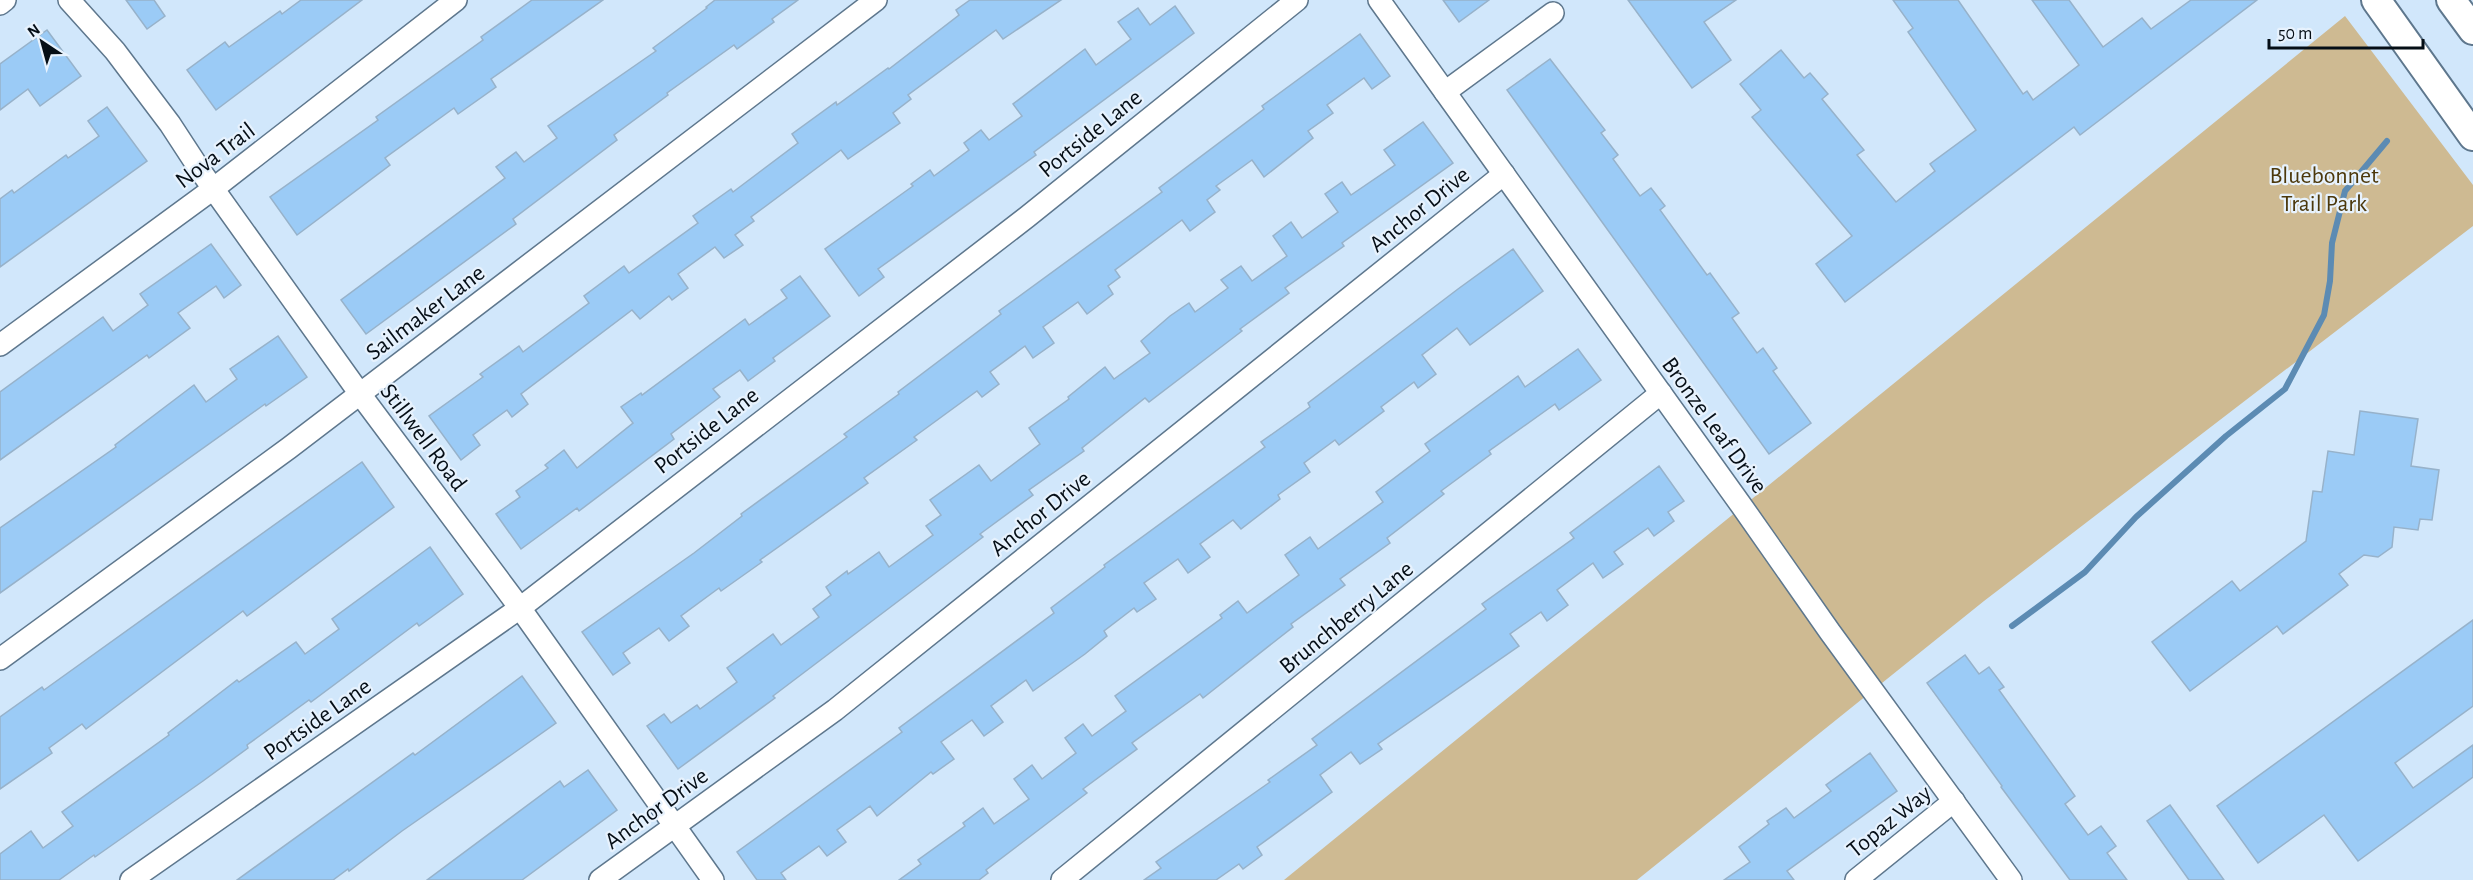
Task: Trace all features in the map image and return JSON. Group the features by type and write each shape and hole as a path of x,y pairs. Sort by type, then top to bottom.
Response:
{"main road":[{"path":"2376,0 2473,136"},
{"path":"2451,0 2473,30"}],"street":[{"path":"0,4 5,0"},
{"name":"Stillwell Road","path":"69,0 115,51 170,124 213,189 360,394 520,608 713,880"},
{"name":"Nova Trail","path":"0,345 213,189 456,0"},
{"name":"Sailmaker Lane","path":"0,659 360,394 876,0"},
{"name":"Portside Lane","path":"131,880 520,608 1027,217 1297,0"},
{"name":"Bronze Leaf Drive","path":"1379,0 2010,880"},
{"path":"1445,92 1553,13"},
{"name":"Anchor Drive","path":"600,880 835,710 1504,174"},
{"name":"Brunchberry Lane","path":"1062,880 1661,393"},
{"name":"Topaz Way","path":"1856,880 1954,801"}],"green space":[{"name":"Bluebonnet Trail Park","path":"2345,16 2473,185 2473,226 1984,601 1637,880 1284,880"}],"building":[{"path":"126,0 154,0 165,16 147,29"},
{"path":"301,0 362,0 216,110 187,70 225,42 229,47 280,11 282,14"},
{"path":"532,0 603,0 491,79 496,87 458,114 454,108 385,158 390,165 297,235 270,197 378,120 376,117 483,40 481,37"},
{"path":"715,0 798,0 772,19 774,22 737,49 734,45 667,93 668,95 614,135 617,140 513,219 516,224 366,334 341,300 505,178 496,167 516,152 524,162 557,138 548,126 656,51 653,48"},
{"path":"970,0 1061,0 1003,39 996,30 908,95 911,99 893,113 900,123 848,159 841,150 751,217 754,221 735,235 743,245 724,258 715,247 678,274 688,288 672,300 669,296 640,319 632,310 521,394 528,404 512,417 507,410 473,435 480,445 461,460 429,416 483,377 480,374 519,346 523,352 589,303 584,296 624,266 629,273 698,223 693,216 731,189 733,192 798,143 792,134 836,102 837,105 889,69 959,15 956,10"},
{"path":"1443,0 1489,0 1459,22"},
{"path":"1628,0 1736,0 1704,22 1731,60 1692,88"},
{"path":"1893,0 1958,0 2023,94 2027,91 2033,100 2079,65 2032,0 2069,0 2103,47 2142,18 2151,29 2191,0 2257,0 2080,135 2074,127 1845,302 1816,264 1852,236 1752,117 1761,110 1740,84 1781,50 1804,78 1810,73 1828,94 1822,99 1864,150 1857,155 1896,202 1935,171 1930,164 1976,130 1908,32 1913,28"},
{"path":"1175,6 1194,33 1034,152 1036,155 878,269 884,277 859,296 825,249 913,186 911,184 930,170 934,176 969,150 964,143 981,130 989,140 1022,116 1013,104 1085,49 1096,65 1131,39 1118,22 1138,8 1150,25"},
{"path":"47,30 81,76 40,106 28,89 0,110 0,64"},
{"path":"1360,34 1390,76 1372,89 1364,78 1327,105 1333,113 1308,131 1313,138 1264,177 1252,160 1216,186 1220,190 1207,200 1215,212 1190,231 1182,220 1115,270 1120,277 1108,286 1113,294 1087,314 1078,302 1043,327 1054,343 1033,358 1025,346 990,372 999,384 982,397 977,391 914,437 917,440 864,478 868,483 760,560 762,562 721,591 719,588 681,616 689,626 669,641 659,628 623,653 630,663 613,675 582,632 694,553 742,516 741,514 847,437 844,434 1001,314 999,311 1162,192 1159,188 1264,109 1262,106"},
{"path":"1550,59 1605,130 1601,133 1618,155 1613,159 1640,196 1651,188 1665,206 1660,210 1707,275 1710,273 1739,313 1732,318 1757,353 1763,348 1777,368 1773,371 1811,423 1769,454 1507,90"},
{"path":"107,107 147,161 0,267 0,199 12,190 14,193 66,155 68,158 99,136 88,121"},
{"path":"1423,122 1453,163 1342,243 1344,246 1285,288 1289,293 1240,329 1242,331 1149,402 1145,398 1082,448 1084,451 1029,490 1033,495 980,534 983,537 773,696 775,698 678,769 647,726 664,714 671,723 697,705 700,709 737,682 727,668 773,634 781,645 819,617 813,609 831,595 826,587 847,571 848,574 879,552 889,567 933,535 926,526 941,515 930,500 979,465 991,481 1040,444 1029,428 1069,399 1068,397 1105,367 1114,379 1150,353 1141,341 1170,316 1189,303 1195,312 1228,288 1221,280 1241,266 1252,281 1287,256 1273,236 1291,222 1302,238 1338,212 1325,194 1342,182 1351,195 1395,165 1384,150"},
{"path":"211,244 241,285 224,298 216,286 178,313 190,328 149,358 147,355 0,460 0,392 103,317 113,331 148,305 140,294"},
{"path":"1513,249 1543,291 1470,345 1457,328 1422,355 1436,374 1418,388 1414,382 1381,407 1384,411 1339,445 1335,440 1304,463 1310,472 1278,495 1280,499 1241,529 1233,520 1200,544 1210,557 1188,573 1178,559 1144,583 1156,599 1137,612 1134,608 1104,631 1107,636 1033,691 1026,680 991,706 1003,722 984,736 972,720 941,742 954,759 933,774 931,772 877,816 870,806 837,830 846,842 827,856 819,846 781,873 786,880 757,880 737,852 902,732 899,728 1054,613 1051,608 1105,567 1104,565 1265,447 1261,442 1310,407 1308,403"},
{"path":"800,276 830,316 773,358 775,361 748,381 740,370 713,389 720,397 671,434 674,439 579,511 577,508 521,549 496,514 520,497 516,491 548,468 545,465 564,450 577,468 633,423 621,407 641,393 642,395 745,319 749,325 787,298 781,290"},
{"path":"278,336 307,377 266,406 265,404 0,593 0,528 116,447 115,445 194,385 206,402 237,379 230,369"},
{"path":"1578,349 1601,380 1559,410 1555,404 1489,451 1491,454 1441,491 1444,494 1387,538 1390,543 1340,579 1345,585 1291,624 1293,627 1203,698 1200,694 1132,743 1137,749 1083,789 1087,793 986,870 988,873 979,880 899,880 921,864 918,860 965,826 963,823 983,808 994,824 1029,799 1014,779 1032,765 1042,779 1076,753 1065,738 1083,724 1092,736 1126,711 1115,696 1222,618 1220,615 1238,601 1247,613 1299,575 1285,555 1310,537 1318,549 1383,502 1376,492 1430,451 1425,444 1518,376 1525,387"},
{"path":"2360,411 2418,419 2411,466 2439,470 2432,520 2420,519 2418,530 2394,527 2392,547 2378,557 2364,555 2339,574 2348,585 2283,634 2277,626 2190,691 2152,642 2232,581 2240,591 2306,541 2313,491 2322,492 2328,451 2354,455"},
{"path":"362,462 394,507 247,616 243,611 86,729 82,724 49,748 52,753 0,789 0,717 42,687 44,690"},
{"path":"1659,466 1684,501 1668,512 1674,521 1654,536 1648,528 1614,552 1623,564 1603,578 1593,563 1557,590 1568,605 1547,621 1541,612 1510,634 1519,646 1378,744 1382,749 1360,764 1351,752 1320,775 1332,792 1257,847 1262,855 1243,869 1239,864 1216,880 1144,880 1161,868 1156,862 1270,782 1268,780 1317,745 1312,739 1486,609 1482,604 1574,538 1570,533"},
{"path":"430,547 463,594 419,626 417,623 311,702 309,700 247,745 248,748 203,781 59,880 0,880 0,854 31,831 43,848 73,826 62,812 169,735 168,733 237,680 239,682 296,642 305,654 339,629 332,619"},
{"path":"2473,620 2473,706 2395,763 2413,788 2473,745 2473,777 2358,861 2324,815 2258,863 2217,806"},
{"path":"1965,655 1979,674 1989,667 2004,687 1999,690 2075,796 2065,804 2088,835 2101,826 2116,846 2107,853 2127,880 2070,880 2001,787 1927,683"},
{"path":"522,676 556,723 349,871 348,869 333,880 237,880 413,753 415,755"},
{"path":"1870,753 1897,791 1787,871 1794,880 1724,880 1750,862 1739,847 1769,824 1767,821 1786,808 1794,818 1831,791 1826,785"},
{"path":"588,770 617,810 522,880 427,880 560,781 564,787"},
{"path":"2170,805 2224,880 2189,880 2147,821"}],"waterway":[{"path":"2012,626 2085,572 2136,517 2226,436 2285,389 2324,315 2330,281 2332,243 2345,191 2387,141"}]}
